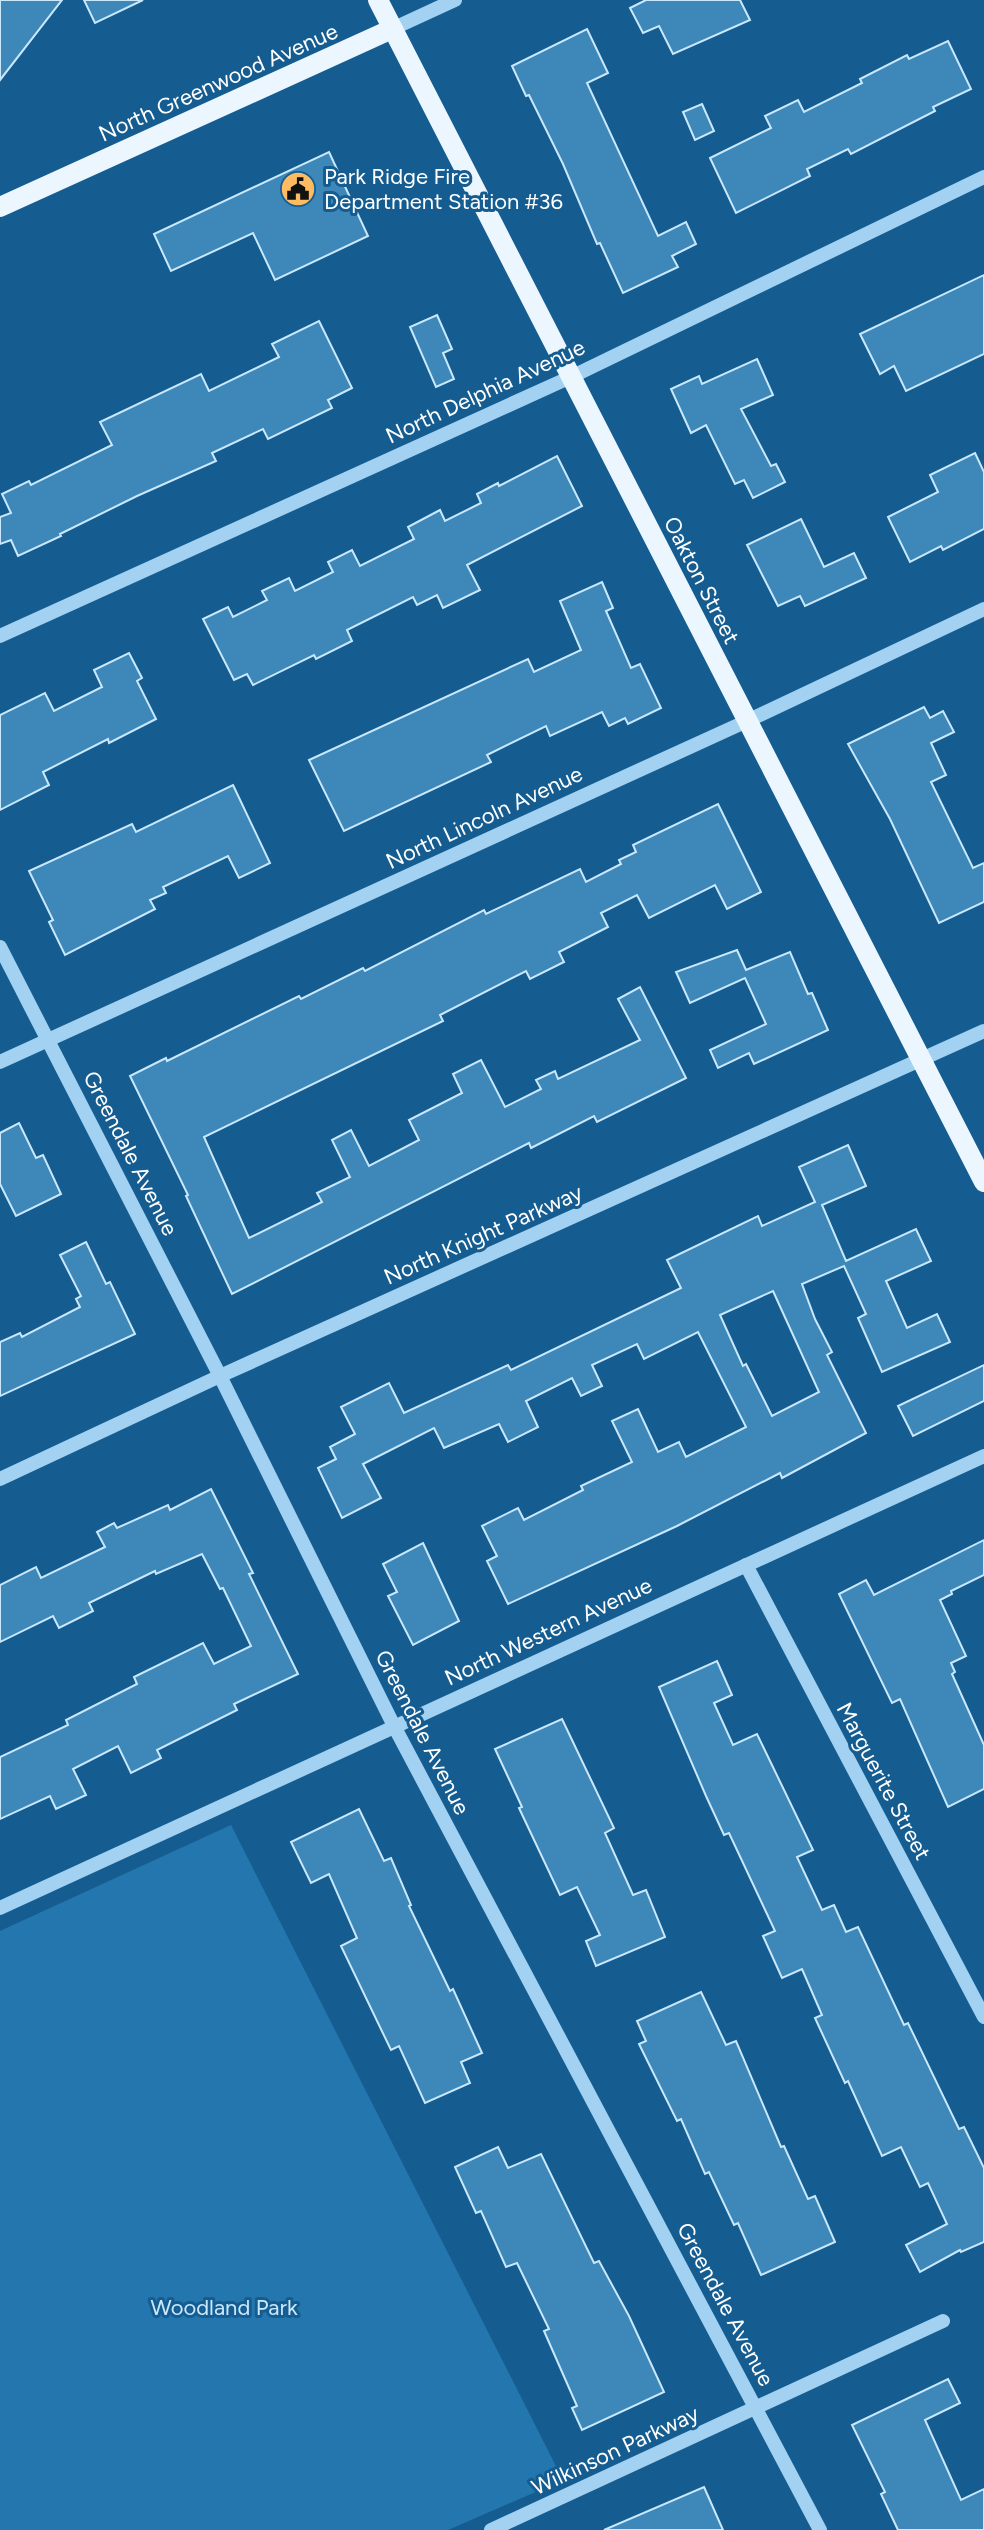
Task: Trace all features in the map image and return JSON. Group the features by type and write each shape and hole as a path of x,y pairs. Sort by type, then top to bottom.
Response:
{"main road":[{"name":"Oakton Street","path":"378,0 984,1182"},
{"name":"North Greenwood Avenue","path":"0,207 392,29"}],"street":[{"name":"North Greenwood Avenue","path":"392,29 455,0"},
{"name":"North Delphia Avenue","path":"0,636 573,376 984,177"},
{"name":"North Lincoln Avenue","path":"0,1062 747,721 984,609"},
{"name":"Greendale Avenue","path":"0,947 220,1376 394,1726 820,2530"},
{"name":"North Knight Parkway","path":"0,1479 220,1376 984,1031"},
{"name":"North Western Avenue","path":"0,1908 984,1456"},
{"name":"Marguerite Street","path":"746,1565 984,2017"},
{"name":"Wilkinson Parkway","path":"491,2530 943,2321"}],"green space":[{"name":"Woodland Park","path":"231,1825 563,2480 448,2530 0,2530 0,1931"}],"building":[{"path":"0,0 62,0 0,80"},
{"path":"84,0 143,0 95,23"},
{"path":"646,0 740,0 750,20 673,54 659,26 643,33 630,8"},
{"path":"587,29 608,73 587,83 658,236 686,222 696,244 672,256 678,267 623,293 600,243 597,244 563,164 512,66"},
{"path":"948,41 971,89 851,154 848,149 807,169 810,176 736,213 710,158 771,128 765,116 798,100 804,112 862,83 860,79 907,55 909,59"},
{"path":"702,104 714,131 695,140 683,112"},
{"name":"Park Ridge Fire Department Station #36","path":"329,152 368,236 275,280 253,233 171,271 154,234"},
{"path":"984,275 984,354 906,391 894,366 880,374 860,334"},
{"path":"437,315 452,349 443,353 454,379 436,387 410,327"},
{"path":"319,321 352,388 328,400 332,408 268,439 263,429 212,453 216,461 137,496 18,556 11,540 0,544 0,517 11,513 2,494 29,481 31,485 112,445 100,422 201,374 209,391 279,357 272,344"},
{"path":"757,359 773,395 741,409 771,466 776,464 785,482 753,498 744,480 735,484 706,425 691,433 671,389 699,376 702,384"},
{"path":"975,453 984,472 984,529 943,550 941,546 910,562 888,517 938,492 930,475"},
{"path":"557,456 582,506 467,565 480,590 443,608 437,595 417,605 413,597 347,630 352,641 316,659 314,655 253,685 247,674 234,680 203,619 228,607 233,617 267,600 262,591 289,578 295,591 333,572 328,562 352,550 360,566 414,539 408,527 440,510 445,521 481,503 477,494"},
{"path":"801,519 824,567 854,553 866,578 805,606 800,596 778,606 747,545"},
{"path":"602,582 613,608 606,611 631,668 640,664 661,708 628,724 625,718 609,726 602,712 550,736 546,726 487,755 491,762 344,831 309,760 528,659 534,672 581,650 560,601"},
{"path":"129,653 142,678 137,681 156,719 43,772 49,785 0,810 0,715 45,693 54,711 102,687 94,670"},
{"path":"924,707 930,718 943,711 954,732 931,743 946,775 931,782 973,868 984,863 984,902 939,923 890,819 848,744"},
{"path":"233,785 270,863 239,878 228,856 163,887 166,893 150,900 155,909 65,955 49,922 53,920 29,871 132,824 136,832"},
{"path":"718,804 761,892 727,909 715,885 649,918 637,895 601,913 608,927 559,952 564,962 530,979 526,971 440,1015 443,1021 204,1137 249,1238 322,1202 317,1193 350,1177 332,1140 351,1130 369,1166 419,1140 409,1120 462,1093 453,1074 481,1060 505,1107 541,1089 536,1080 555,1071 558,1079 640,1040 618,999 640,987 686,1078 597,1122 594,1116 531,1148 529,1143 232,1294 130,1076 299,996 301,999 363,968 365,971 484,910 486,914 580,869 586,882 621,864 619,860 636,852 633,845"},
{"path":"737,950 746,970 790,952 828,1030 754,1064 749,1053 718,1068 710,1050 766,1024 745,978 690,1003 676,972"},
{"path":"19,1123 36,1158 43,1155 61,1194 16,1216 0,1184 0,1133"},
{"path":"848,1145 866,1186 822,1205 846,1261 916,1229 931,1261 886,1281 907,1328 937,1314 950,1342 882,1372 858,1318 866,1314 844,1266 802,1284 832,1352 827,1355 866,1433 782,1478 780,1473 677,1526 508,1604 487,1561 497,1556 482,1526 518,1508 524,1520 583,1490 581,1486 632,1462 612,1421 638,1409 658,1452 679,1442 686,1457 746,1427 698,1332 644,1359 637,1344 592,1365 602,1386 581,1396 572,1378 526,1401 538,1427 508,1442 499,1424 444,1448 434,1428 363,1464 381,1498 342,1518 318,1468 336,1459 330,1447 355,1434 341,1407 389,1383 404,1413 508,1365 511,1370 681,1288 667,1260 758,1216 762,1226 815,1202 799,1167","holes":["773,1291 819,1392 772,1416 746,1364 743,1366 720,1315"]},
{"path":"86,1242 135,1334 0,1396 0,1342 20,1333 22,1337 80,1307 76,1299 81,1296 60,1255"},
{"path":"984,1365 984,1401 913,1436 898,1406"},
{"path":"211,1489 298,1674 234,1704 237,1710 157,1750 161,1758 131,1773 118,1746 73,1769 86,1795 56,1809 50,1796 0,1819 0,1757 68,1725 66,1720 137,1684 134,1677 203,1643 214,1664 251,1646 223,1588 220,1589 202,1554 156,1574 155,1571 89,1603 93,1611 59,1628 53,1616 0,1642 0,1585 36,1567 41,1578 105,1547 97,1532 114,1523 117,1528 168,1505 170,1510"},
{"path":"984,1540 984,1575 940,1600 966,1656 951,1663 955,1672 952,1674 984,1745 984,1789 948,1807 900,1699 892,1703 839,1594 866,1580 874,1595"},
{"path":"423,1543 459,1621 413,1645 388,1596 397,1592 383,1564"},
{"path":"717,1661 732,1695 714,1703 733,1745 757,1734 813,1850 797,1857 822,1910 834,1905 846,1932 858,1927 904,2025 908,2023 959,2129 964,2127 984,2168 984,2242 960,2250 920,2272 906,2245 947,2224 928,2183 920,2187 901,2147 882,2156 815,2018 822,2015 802,1969 782,1978 763,1936 775,1931 729,1833 724,1835 659,1687"},
{"path":"562,1719 614,1828 605,1833 633,1895 646,1890 665,1937 596,1966 586,1941 600,1935 577,1887 560,1895 495,1749"},
{"path":"359,1809 384,1861 391,1858 409,1906 450,1991 453,1989 482,2053 461,2062 470,2083 425,2103 399,2046 391,2050 341,1946 357,1938 329,1874 311,1883 291,1842"},
{"path":"701,1992 726,2045 736,2041 781,2147 784,2146 808,2199 815,2196 835,2242 761,2275 738,2223 734,2225 709,2172 705,2174 681,2119 677,2121 639,2044 646,2041 637,2021"},
{"path":"498,2147 508,2168 541,2154 594,2263 599,2261 629,2316 664,2392 582,2430 572,2408 577,2406 544,2331 549,2329 517,2263 506,2267 481,2211 476,2213 455,2167"},
{"path":"948,2379 960,2403 925,2420 961,2500 984,2489 984,2530 898,2530 881,2494 885,2492 852,2425"},
{"path":"704,2487 723,2530 604,2530"}],"place":[{"name":"Park Ridge Fire Department Station #36","path":"298,189"}]}
